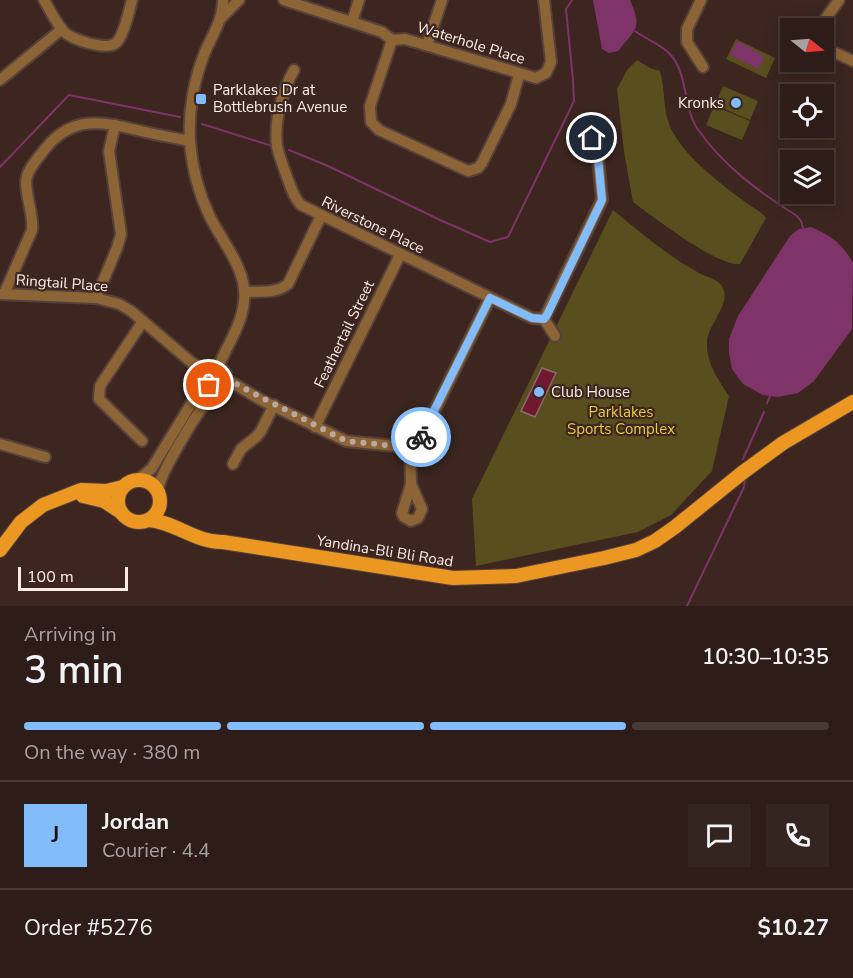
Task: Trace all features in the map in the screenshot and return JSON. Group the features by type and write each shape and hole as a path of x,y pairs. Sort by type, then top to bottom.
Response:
{"main road":[{"name":"Yandina-Bli Bli Road","path":"223,542 453,578 516,576 604,558 636,550 655,541 783,443 853,402"},
{"path":"0,550 27,516 54,500 81,490 106,491 123,487 139,479 150,482 169,513 174,517 223,542"},
{"path":"121,512 118,502 123,487"},
{"path":"72,494 97,499 134,522 149,520 166,522 200,538 223,542"},
{"path":"149,520 159,510 159,494"}],"street":[{"path":"44,0 62,29 75,38 110,47 120,38 132,0"},
{"path":"219,365 240,321 245,292 238,268 202,199 190,141 190,115 204,54 220,20 223,0"},
{"path":"220,20 239,0"},
{"name":"Waterhole Place","path":"284,0 382,32 392,40 405,39 519,75 536,78 546,73 551,55 544,0"},
{"path":"352,22 359,0"},
{"path":"427,45 442,0"},
{"path":"701,0 687,29 687,42 703,67"},
{"path":"826,18 839,0"},
{"path":"0,80 62,29"},
{"path":"392,40 370,106 371,122 380,129 468,171 478,168 482,163 511,104 519,75"},
{"path":"834,52 853,61"},
{"name":"Riverstone Place","path":"294,70 285,86 282,98 277,146 297,201 305,208 490,298 532,318 544,319"},
{"path":"2,294 32,230 26,180 33,165 56,136 68,129 96,123 190,141"},
{"path":"96,298 121,234 109,150 115,125"},
{"path":"555,336 544,319 602,200 597,147 584,128"},
{"path":"245,292 274,291 288,284 321,216"},
{"name":"Feathertail Street","path":"315,427 400,255"},
{"name":"Ringtail Place","path":"2,294 96,298 119,304 205,376"},
{"path":"205,376 209,385 222,383 274,405 346,441 410,446 423,434 490,298"},
{"path":"142,321 100,386 99,399 142,441"},
{"path":"139,479 152,468 210,366 219,365 225,370 222,383 209,397 164,472 159,494"},
{"path":"233,464 241,449 261,430 274,405"},
{"path":"0,444 45,457"},
{"path":"410,446 411,484"}],"green space":[{"path":"736,39 775,58 766,78 726,59"},
{"path":"637,60 660,71 670,127 688,153 715,179 766,218 740,264 717,258 701,249 633,202 624,152 617,89 627,70"},
{"name":"Kronks","path":"723,86 758,101 750,120 715,105"},
{"name":"Kronks","path":"714,106 750,121 742,140 706,125"},
{"name":"Parklakes Sports Complex","path":"613,210 676,259 717,281 724,291 725,297 721,309 710,330 707,342 708,357 729,396 712,471 671,515 638,532 476,566 472,499"}],"shaded area":[{"path":"593,0 630,0 636,17 636,27 618,51 609,53 602,49"},
{"path":"737,41 764,58 758,69 730,55"},
{"path":"811,227 835,241 845,250 853,263 852,329 814,381 798,393 778,397 763,395 743,384 732,369 729,339 738,316 790,236 799,229"}],"building":[{"name":"Club House","path":"542,368 556,373 535,417 521,411"}],"waterway":[{"path":"289,150 490,242 508,237 574,101 566,9 572,0"},
{"path":"635,31 670,54 676,62 693,120 718,154 742,177 797,216 803,228"},
{"path":"0,167 69,95 180,117"},
{"path":"202,124 269,145"},
{"path":"767,403 770,396"},
{"path":"743,459 764,412"},
{"path":"687,606 744,487 745,479"}],"way so far":[{"path":"209,385 220,386 226,379 341,440 405,447 415,443 421,437"}],"place":[{"name":"Parklakes Dr at Bottlebrush Avenue","path":"201,99"},
{"name":"Kronks","path":"736,103"},
{"name":"Club House","path":"539,392"}],"route":[{"path":"421,437 490,298 532,318 544,319 547,315 602,200 597,147 592,138"}]}
